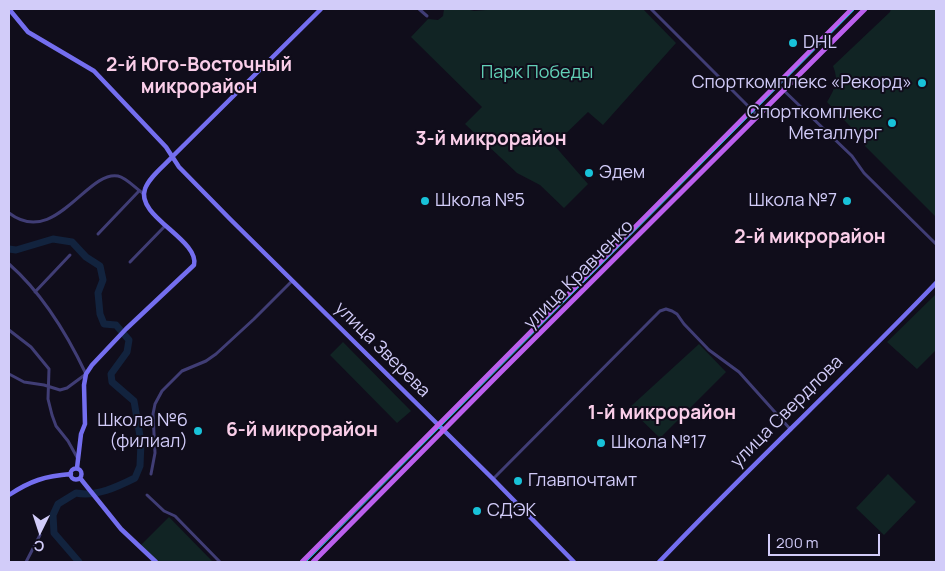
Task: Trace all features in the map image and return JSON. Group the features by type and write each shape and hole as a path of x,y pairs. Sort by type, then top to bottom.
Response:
{"main road":[{"path":"77,468 81,434 85,424 84,385 86,374 126,328 191,269 195,261 190,248 165,226 149,207 142,193 149,181 172,157 320,9"},
{"name":"улица Кравченко","path":"302,562 852,9"},
{"name":"улица Кравченко","path":"313,562 757,115 865,9"},
{"name":"улица Зверева","path":"9,10 28,32 94,71 166,147 179,167 200,189 438,424 574,562"},
{"name":"улица Свердлова","path":"659,562 738,480 936,283"},
{"path":"71,474 72,470 77,468"},
{"path":"77,468 82,473 80,478"},
{"path":"71,474 75,479 80,478 94,492 121,529 156,562"},
{"path":"9,495 36,480 50,476 71,474"}],"street":[{"path":"419,9 427,16"},
{"path":"651,9 757,115"},
{"path":"839,22 846,28"},
{"path":"793,67 799,73"},
{"path":"777,84 852,156 864,173 936,244"},
{"path":"689,172 695,178"},
{"path":"9,213 25,221 39,221 51,217 76,201 98,182 109,177 118,176 125,179 142,193 98,234"},
{"path":"130,262 165,226"},
{"path":"35,292 70,255"},
{"path":"9,264 49,310 86,374 67,388 56,390 49,386 24,382 9,374"},
{"path":"152,474 155,453 153,414 155,404 162,391 182,371 206,361 216,354 292,280"},
{"path":"580,281 586,287"},
{"path":"562,299 568,305"},
{"path":"493,479 660,311 666,309 677,314 709,350 739,372 790,430"},
{"path":"543,318 549,324"},
{"path":"9,330 31,347 49,369 48,399 52,415 56,426 68,441 78,459"},
{"path":"524,337 530,343"},
{"path":"506,356 512,361"},
{"path":"494,368 499,374"},
{"path":"472,390 478,396"},
{"path":"410,452 416,458"},
{"path":"147,495 164,511 176,516 220,562"},
{"path":"338,526 344,531"},
{"path":"26,562 40,536"},
{"path":"321,543 327,549"}],"green space":[{"name":"Парк Победы","path":"444,9 467,9 474,11 499,9 643,9 676,43 603,125 588,112 554,145 588,184 564,208 540,185 517,173 465,124 482,107 411,37 428,19 438,20 443,16"},
{"name":"Спорткомплекс Металлург","path":"891,9 936,9 936,217 865,146 866,143 827,102 835,84 836,76 833,66"},
{"path":"936,294 936,350 917,369 887,342"},
{"path":"343,342 411,411 397,423 330,355"},
{"path":"699,344 726,372 660,438 629,408"},
{"path":"888,474 916,502 884,535 856,508"},
{"path":"169,517 213,562 158,562 141,545"}],"waterway":[{"path":"9,249 16,250 53,239 72,242 86,257 100,266 103,280 98,293 100,314 104,324 116,325 129,340 127,352 111,374 112,382 134,401 141,442 140,466 135,478 121,485 91,494 76,493 58,504 53,515 54,533 79,562"}],"tram line":[{"path":"306,562 855,9"}],"place":[{"name":"DHL","path":"793,43"},
{"name":"Спорткомплекс «Рекорд»","path":"922,83"},
{"name":"Спорткомплекс Металлург","path":"892,123"},
{"name":"Эдем","path":"589,173"},
{"name":"Школа №5","path":"425,201"},
{"name":"Школа №7","path":"847,201"},
{"name":"Школа №6 (филиал)","path":"198,431"},
{"name":"Школа №17","path":"601,443"},
{"name":"Главпочтамт","path":"518,481"},
{"name":"СДЭК","path":"477,511"}],"district":[{"name":"2-й Юго-Восточный микрорайон","path":"199,77"},
{"name":"3-й микрорайон","path":"491,140"},
{"name":"2-й микрорайон","path":"810,238"},
{"name":"1-й микрорайон","path":"662,414"},
{"name":"6-й микрорайон","path":"302,431"}]}
